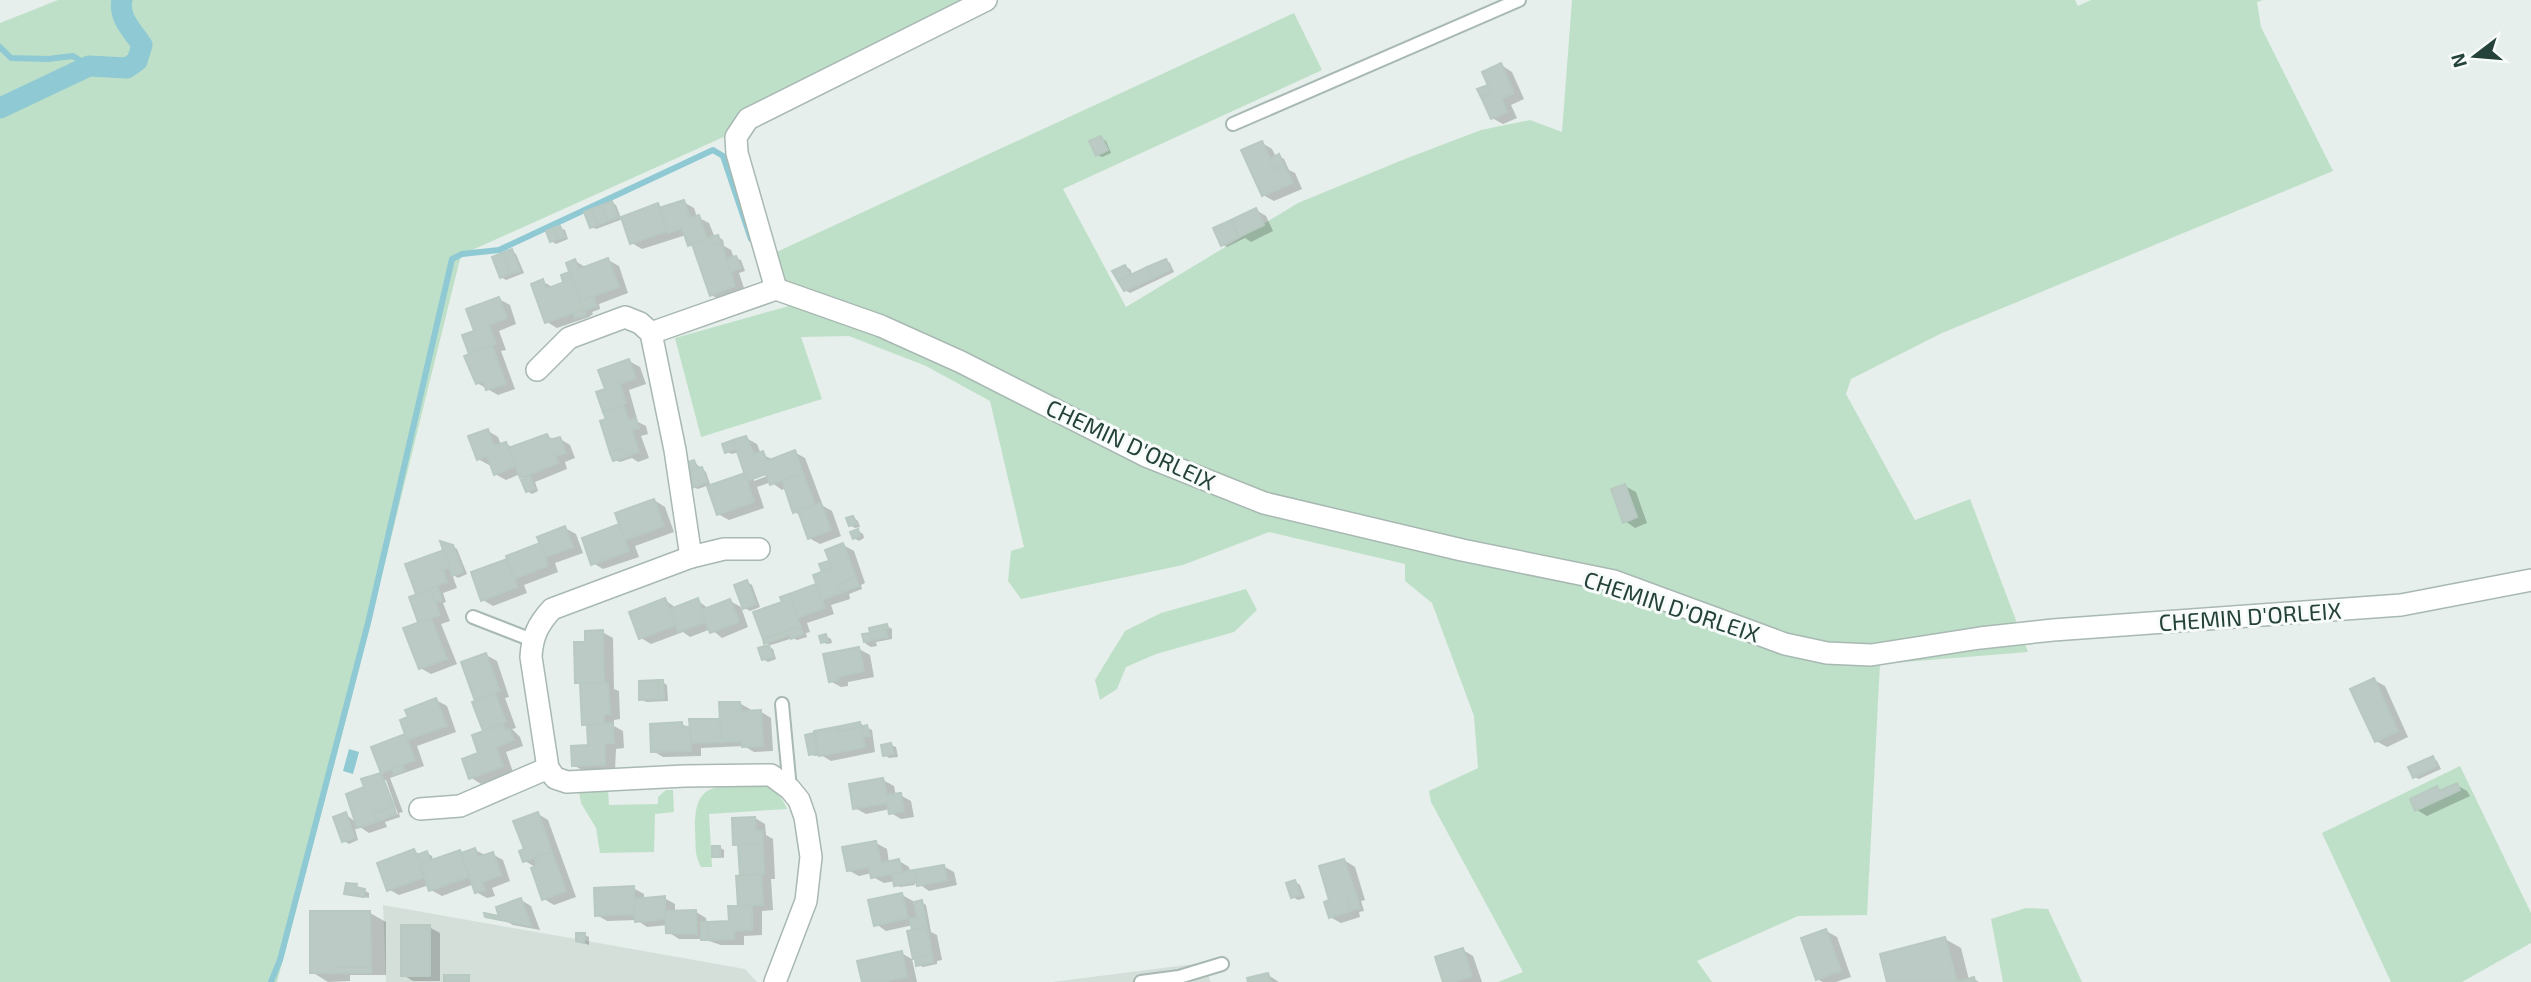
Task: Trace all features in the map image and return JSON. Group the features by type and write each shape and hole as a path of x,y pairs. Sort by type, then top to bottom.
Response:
{"street":[{"path":"651,333 776,289 737,153 737,137 748,119 986,0"},
{"name":"CHEMIN D'ORLEIX","path":"776,289 881,326 961,362 1146,456 1264,503 1462,551 1614,581 1785,644 1827,653 1871,655 2053,630 2402,604 2531,580"},
{"path":"537,370 569,338 625,317 640,323 651,333 675,450 691,557"},
{"path":"759,549 724,549 691,557 552,609 541,621 532,640 531,657 548,768 555,778 567,782 771,775 790,789 799,800 805,817 811,857 806,901 775,982"},
{"path":"420,809 460,806 548,768"}],"lane":[{"path":"1233,124 1520,0"},
{"path":"473,617 532,640"},
{"path":"782,704 790,789"},
{"path":"1141,982 1179,977 1222,964"}],"shaded area":[{"path":"383,905 745,969 757,982 386,982"},
{"path":"1202,963 1211,982 1052,982"}],"green space":[{"path":"58,0 979,0 737,131 461,255 351,700 277,982 0,982 0,23"},
{"path":"1572,0 2075,0 2078,6 2091,0 2263,0 2257,2 2261,27 2333,171 1942,333 1851,379 1846,394 1915,520 1970,499 2028,652 1880,664 1867,915 1798,916 1697,961 1712,982 1498,982 1523,972 1431,802 1429,791 1478,768 1474,716 1432,603 1405,581 1405,564 1269,532 1183,565 1021,599 1008,581 1011,551 1024,547 990,401 926,366 849,336 801,337 822,399 701,437 675,338 789,306 770,255 1294,13 1322,70 1063,189 1126,307 1298,203 1405,159 1481,130 1530,120 1562,132"},
{"path":"1246,589 1257,610 1234,632 1156,654 1126,667 1117,689 1100,700 1095,680 1125,631 1161,613"},
{"path":"2460,766 2531,913 2531,943 2462,982 2391,982 2322,833"},
{"path":"762,785 777,794 787,809 709,814 712,867 701,867 696,853 695,830 696,813 704,793 722,787"},
{"path":"608,790 609,805 658,804 658,797 666,790 673,790 674,812 655,814 654,852 600,853 596,828 581,803 579,792"},
{"path":"2026,908 2048,909 2082,982 2003,982 1991,919"}],"water":[{"path":"349,749 359,752 353,774 343,771"}],"building":[{"path":"1501,63 1514,93 1502,99 1507,112 1491,119 1481,97 1491,92 1482,72"},
{"path":"1488,85 1491,92 1481,97 1477,89"},
{"path":"1101,136 1108,150 1096,156 1089,141"},
{"path":"1262,141 1275,169 1284,165 1293,183 1262,196 1241,150"},
{"path":"1279,154 1284,165 1275,169 1270,159"},
{"path":"684,200 690,218 699,215 707,239 688,246 682,228 668,233 659,208"},
{"path":"612,201 618,217 608,221 602,205"},
{"path":"658,203 667,231 630,244 621,217"},
{"path":"602,205 608,221 598,225 591,209"},
{"path":"1256,208 1264,225 1239,237 1231,220"},
{"path":"591,209 598,225 590,228 584,212"},
{"path":"1231,220 1239,237 1221,246 1213,228"},
{"path":"560,226 565,237 558,239 553,228"},
{"path":"553,228 558,239 550,242 546,231"},
{"path":"718,235 721,242 713,245 711,237"},
{"path":"711,237 713,245 721,242 735,286 710,296 692,244"},
{"path":"512,249 520,271 510,274 502,253"},
{"path":"502,253 510,274 500,278 492,257"},
{"path":"736,256 741,268 731,272 726,259"},
{"path":"608,258 619,287 580,301 566,263 575,259 579,269"},
{"path":"1166,259 1171,269 1153,278 1147,267"},
{"path":"1125,265 1130,275 1118,281 1112,271"},
{"path":"1147,267 1153,278 1124,291 1118,281"},
{"path":"569,272 572,279 563,282 561,275"},
{"path":"543,279 546,289 572,279 583,309 545,323 531,284"},
{"path":"593,296 597,306 584,311 580,301"},
{"path":"499,297 507,318 489,325 496,344 469,354 462,335 474,331 466,309"},
{"path":"583,309 586,315 575,318 573,313"},
{"path":"492,345 506,384 486,390 483,381 476,384 464,356"},
{"path":"629,359 636,378 620,384 626,403 603,412 596,392 605,389 598,370"},
{"path":"623,404 629,421 635,418 639,428 632,430 639,452 626,457 622,448 610,453 600,421 606,419 603,412"},
{"path":"488,429 494,446 506,442 516,466 494,475 487,456 477,460 468,436"},
{"path":"547,434 550,440 560,437 566,453 555,456 558,463 520,478 508,448"},
{"path":"746,436 754,455 763,451 767,461 795,450 803,473 770,485 766,474 747,481 733,440"},
{"path":"733,440 736,449 725,453 722,444"},
{"path":"622,448 626,457 613,461 610,453"},
{"path":"694,460 697,468 688,472 686,463"},
{"path":"702,467 707,482 692,488 688,472"},
{"path":"745,473 754,502 717,515 707,486"},
{"path":"803,473 815,505 793,513 782,480"},
{"path":"530,476 535,489 526,492 521,480"},
{"path":"1625,484 1637,517 1623,523 1611,489"},
{"path":"654,499 664,526 625,540 615,513"},
{"path":"821,503 831,530 808,539 798,511"},
{"path":"853,516 857,524 849,526 846,518"},
{"path":"619,524 629,551 591,565 582,538"},
{"path":"565,526 573,547 545,557 537,537"},
{"path":"858,529 860,536 853,539 850,532"},
{"path":"440,541 453,545 463,572 452,576"},
{"path":"540,543 548,566 514,579 506,556"},
{"path":"843,543 856,577 837,584 841,593 822,600 813,575 832,568 825,550"},
{"path":"444,550 450,567 443,570 447,582 416,594 405,564"},
{"path":"507,559 517,587 481,601 471,572"},
{"path":"829,561 832,568 822,572 819,564"},
{"path":"856,577 859,586 841,593 837,584"},
{"path":"747,580 756,604 743,609 734,585"},
{"path":"816,584 825,608 797,618 789,594"},
{"path":"437,586 442,600 436,602 430,589"},
{"path":"430,589 440,615 418,622 409,597"},
{"path":"789,594 800,626 763,639 753,612 782,602 780,597"},
{"path":"665,598 676,625 639,639 629,612"},
{"path":"698,598 706,622 678,632 670,609"},
{"path":"730,599 739,622 710,633 701,610"},
{"path":"431,618 447,659 419,669 403,628"},
{"path":"887,624 888,628 870,633 869,628"},
{"path":"800,626 803,634 791,639 789,635 764,644 763,639"},
{"path":"886,629 887,637 872,640 870,633"},
{"path":"603,630 604,683 575,683 574,642 585,642 585,631"},
{"path":"870,633 872,640 864,642 862,634"},
{"path":"826,634 828,641 821,643 819,636"},
{"path":"769,645 773,657 762,660 758,648"},
{"path":"859,647 864,671 829,682 823,654"},
{"path":"486,653 500,691 475,701 461,662"},
{"path":"2374,678 2398,731 2375,742 2350,689"},
{"path":"658,680 663,680 664,699 659,699"},
{"path":"658,680 659,699 639,700 639,681"},
{"path":"580,683 608,683 610,714 604,714 604,724 582,725"},
{"path":"495,693 506,722 483,731 472,702"},
{"path":"436,698 447,726 407,740 400,720 408,717 405,710"},
{"path":"719,702 740,702 741,711 761,710 763,746 742,747 742,741 721,742"},
{"path":"689,719 720,719 721,742 691,743"},
{"path":"682,722 682,727 690,727 691,751 651,752 650,724"},
{"path":"860,722 861,727 837,732 836,727"},
{"path":"613,723 614,743 605,743 605,765 572,766 571,746 588,745 587,725"},
{"path":"503,724 505,730 509,729 514,740 496,747 503,766 469,779 462,759 478,753 472,735"},
{"path":"867,725 870,736 863,737 861,727"},
{"path":"836,727 837,732 861,727 865,747 819,756 814,731"},
{"path":"814,733 818,753 809,755 805,735"},
{"path":"405,734 415,760 381,773 371,747"},
{"path":"891,743 894,754 883,756 881,745"},
{"path":"2433,756 2437,766 2413,778 2408,767"},
{"path":"402,765 405,770 394,775 392,769"},
{"path":"381,773 394,806 374,813 377,822 357,828 346,794 364,787 361,779"},
{"path":"883,778 887,795 901,793 904,811 889,814 887,803 853,809 849,784"},
{"path":"2457,783 2460,790 2415,811 2410,799 2437,786 2439,791"},
{"path":"394,806 396,814 377,822 374,813"},
{"path":"346,812 355,838 342,842 333,817"},
{"path":"538,812 552,852 523,862 519,851 524,849 513,821"},
{"path":"755,817 756,831 763,831 763,843 733,845 732,818"},
{"path":"876,841 881,863 899,859 902,872 871,878 869,867 847,871 842,847"},
{"path":"763,843 764,874 740,876 738,845"},
{"path":"712,846 720,846 720,857 712,857"},
{"path":"475,848 478,857 493,852 501,875 482,882 485,890 475,893 461,853"},
{"path":"414,849 425,877 387,891 377,863"},
{"path":"460,850 469,877 429,891 420,864"},
{"path":"427,851 430,860 420,864 417,855"},
{"path":"552,852 566,891 542,900 531,868 537,866 534,858"},
{"path":"1344,859 1356,894 1346,897 1350,911 1329,918 1324,902 1329,900 1319,866"},
{"path":"944,865 947,880 917,886 914,870"},
{"path":"914,870 916,882 894,886 892,874"},
{"path":"761,874 763,905 738,906 736,876"},
{"path":"1295,880 1301,895 1291,898 1286,883"},
{"path":"346,883 357,884 356,887 365,889 364,897 344,894"},
{"path":"634,886 635,914 595,916 594,888"},
{"path":"902,893 908,918 874,926 868,900"},
{"path":"1356,894 1360,908 1350,911 1346,897"},
{"path":"665,896 665,919 635,922 634,899"},
{"path":"521,898 531,926 500,920 496,907"},
{"path":"922,900 925,916 917,918 914,902"},
{"path":"728,906 752,906 752,930 734,931 734,939 709,940 708,922 729,921"},
{"path":"696,910 697,934 666,933 665,911"},
{"path":"310,911 370,911 371,967 334,967 334,973 310,973"},
{"path":"484,913 499,916 500,920 485,917"},
{"path":"925,916 927,927 912,930 910,919"},
{"path":"701,922 708,922 709,940 701,940"},
{"path":"401,925 430,925 430,976 401,976"},
{"path":"927,927 932,954 913,959 907,931"},
{"path":"1826,929 1841,971 1816,980 1801,938"},
{"path":"576,933 585,933 584,943 576,941"},
{"path":"1945,937 1957,982 1887,982 1880,954"},
{"path":"1463,948 1472,976 1454,982 1443,982 1435,957"},
{"path":"902,951 907,977 883,982 862,982 857,961"},
{"path":"932,954 933,962 916,966 915,958"},
{"path":"334,967 371,967 371,973 334,973"},
{"path":"1268,973 1271,982 1248,982 1247,978"},
{"path":"444,975 469,975 469,982 444,982"},
{"path":"1974,977 1975,982 1957,982"}],"waterway":[{"path":"0,108 89,66 127,68 137,61 142,45 124,18 122,0"},
{"path":"0,47 11,58 48,59 73,56 89,66"},
{"path":"271,982 280,960 368,623 452,259 462,254 499,250 713,150 723,156 751,239"}]}
